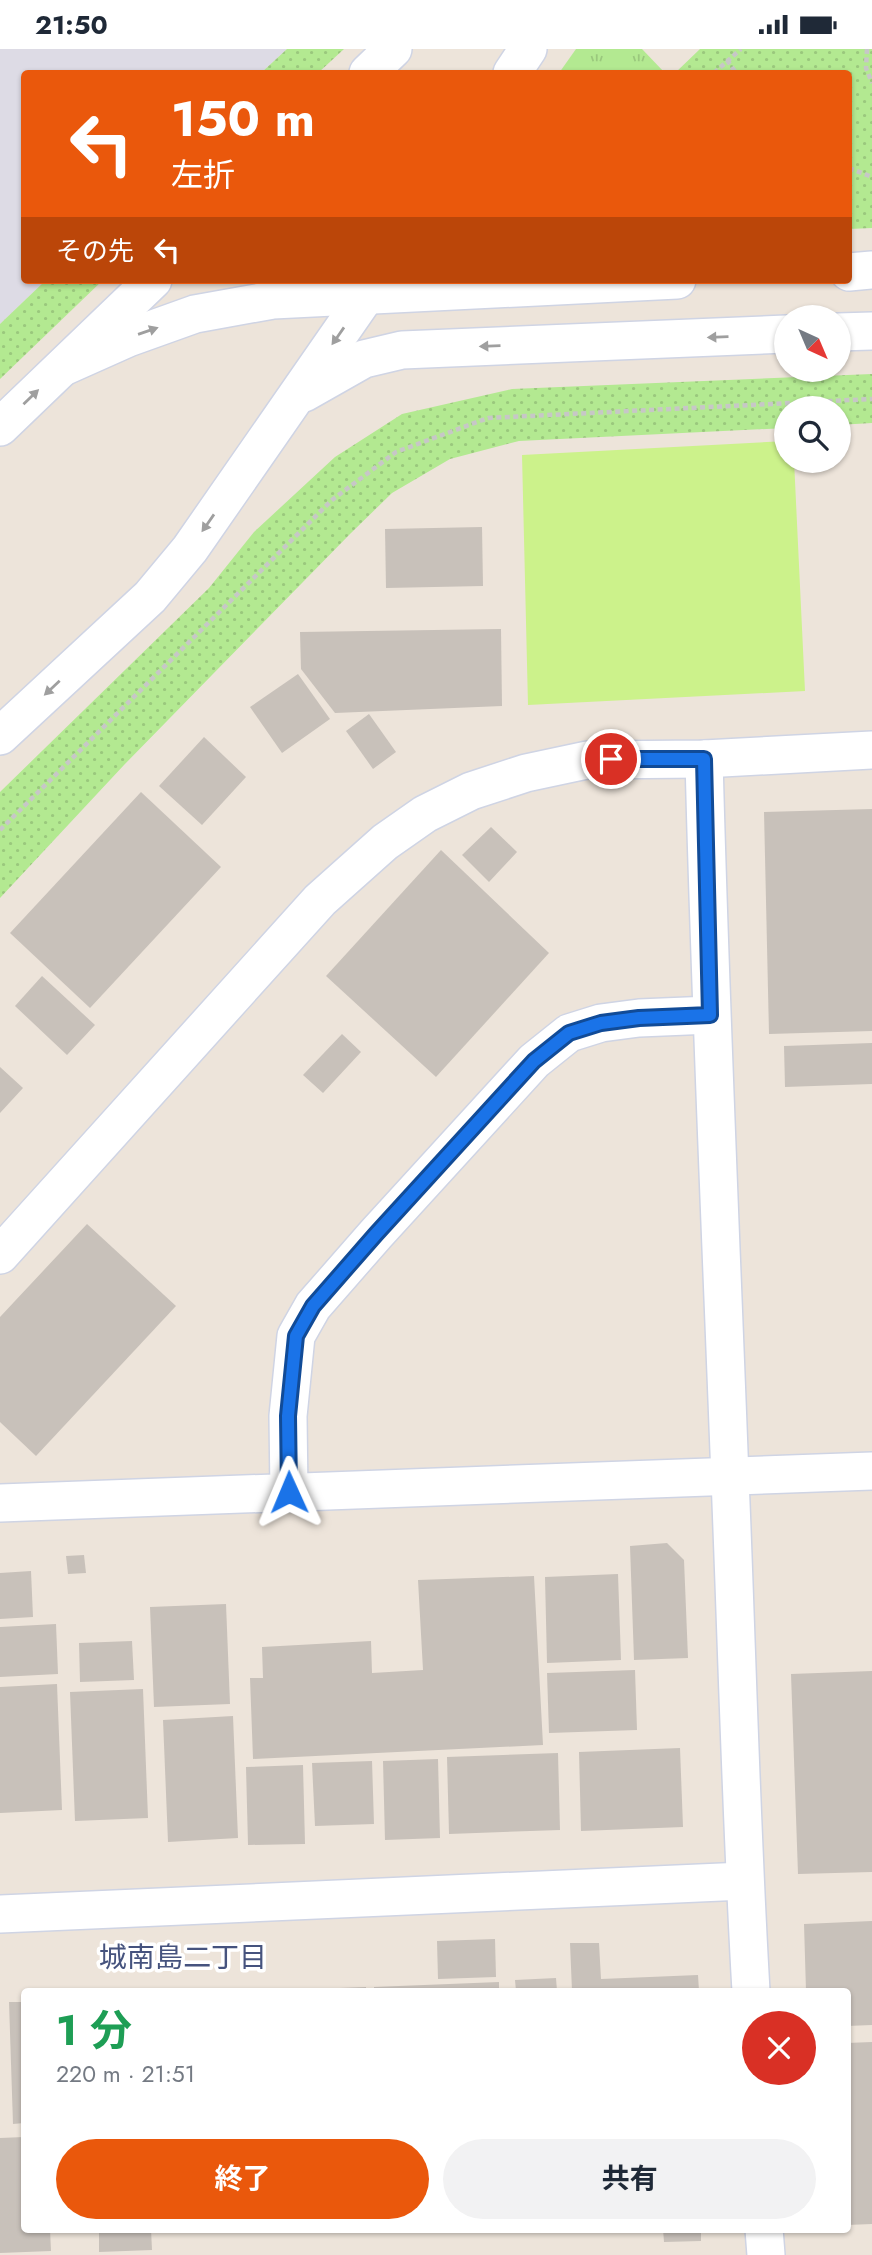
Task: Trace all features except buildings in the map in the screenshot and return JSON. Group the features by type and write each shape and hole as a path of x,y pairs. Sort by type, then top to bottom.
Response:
{"street":[{"path":"371,70 393,49"},
{"path":"514,70 528,49"},
{"path":"852,272 872,270"},
{"path":"0,427 149,284"},
{"path":"63,367 128,338 195,314 273,300 371,288 524,284"},
{"path":"0,736 150,597 190,549 371,288"},
{"path":"851,332 872,331"},
{"path":"295,399 364,359 402,350 774,334"},
{"path":"0,1255 320,900 384,842 425,814 471,790 526,773 587,759 704,759 872,750"},
{"path":"704,759 710,1015 744,1881 751,1988"},
{"path":"289,1492 288,1416 296,1336 313,1306 376,1234 534,1061 569,1033 601,1023 639,1018 710,1015"},
{"path":"0,1503 872,1471"},
{"path":"0,1914 744,1881"},
{"path":"764,2233 766,2255"}],"path":[{"path":"718,70 741,49"},
{"path":"866,49 866,68 872,83"},
{"path":"727,61 734,70"},
{"path":"852,169 872,177"},
{"path":"0,829 332,500 396,452 488,418 872,399"}],"shaded area":[{"path":"0,49 287,49 264,70 21,70 21,284 42,284 0,324"}],"green space":[{"path":"287,49 344,49 321,70 264,70"},
{"path":"576,49 642,49 662,70 561,70"},
{"path":"700,49 872,49 872,228 852,229 852,70 678,70"},
{"path":"42,284 99,284 0,379 0,324"},
{"path":"872,374 872,423 851,424 851,396 774,396 774,429 519,441 450,459 392,493 124,765 0,898 0,792 209,588 254,532 335,457 402,414 512,389 774,378 774,382 851,382 851,375"},
{"path":"774,442 774,473 795,473 805,691 528,705 522,455"}],"district":[{"name":"城南島二丁目","path":"183,1957"}],"route":[{"path":"289,1492 288,1416 296,1336 313,1306 376,1234 534,1061 569,1033 601,1023 639,1018 710,1015 704,759 611,759"}]}
